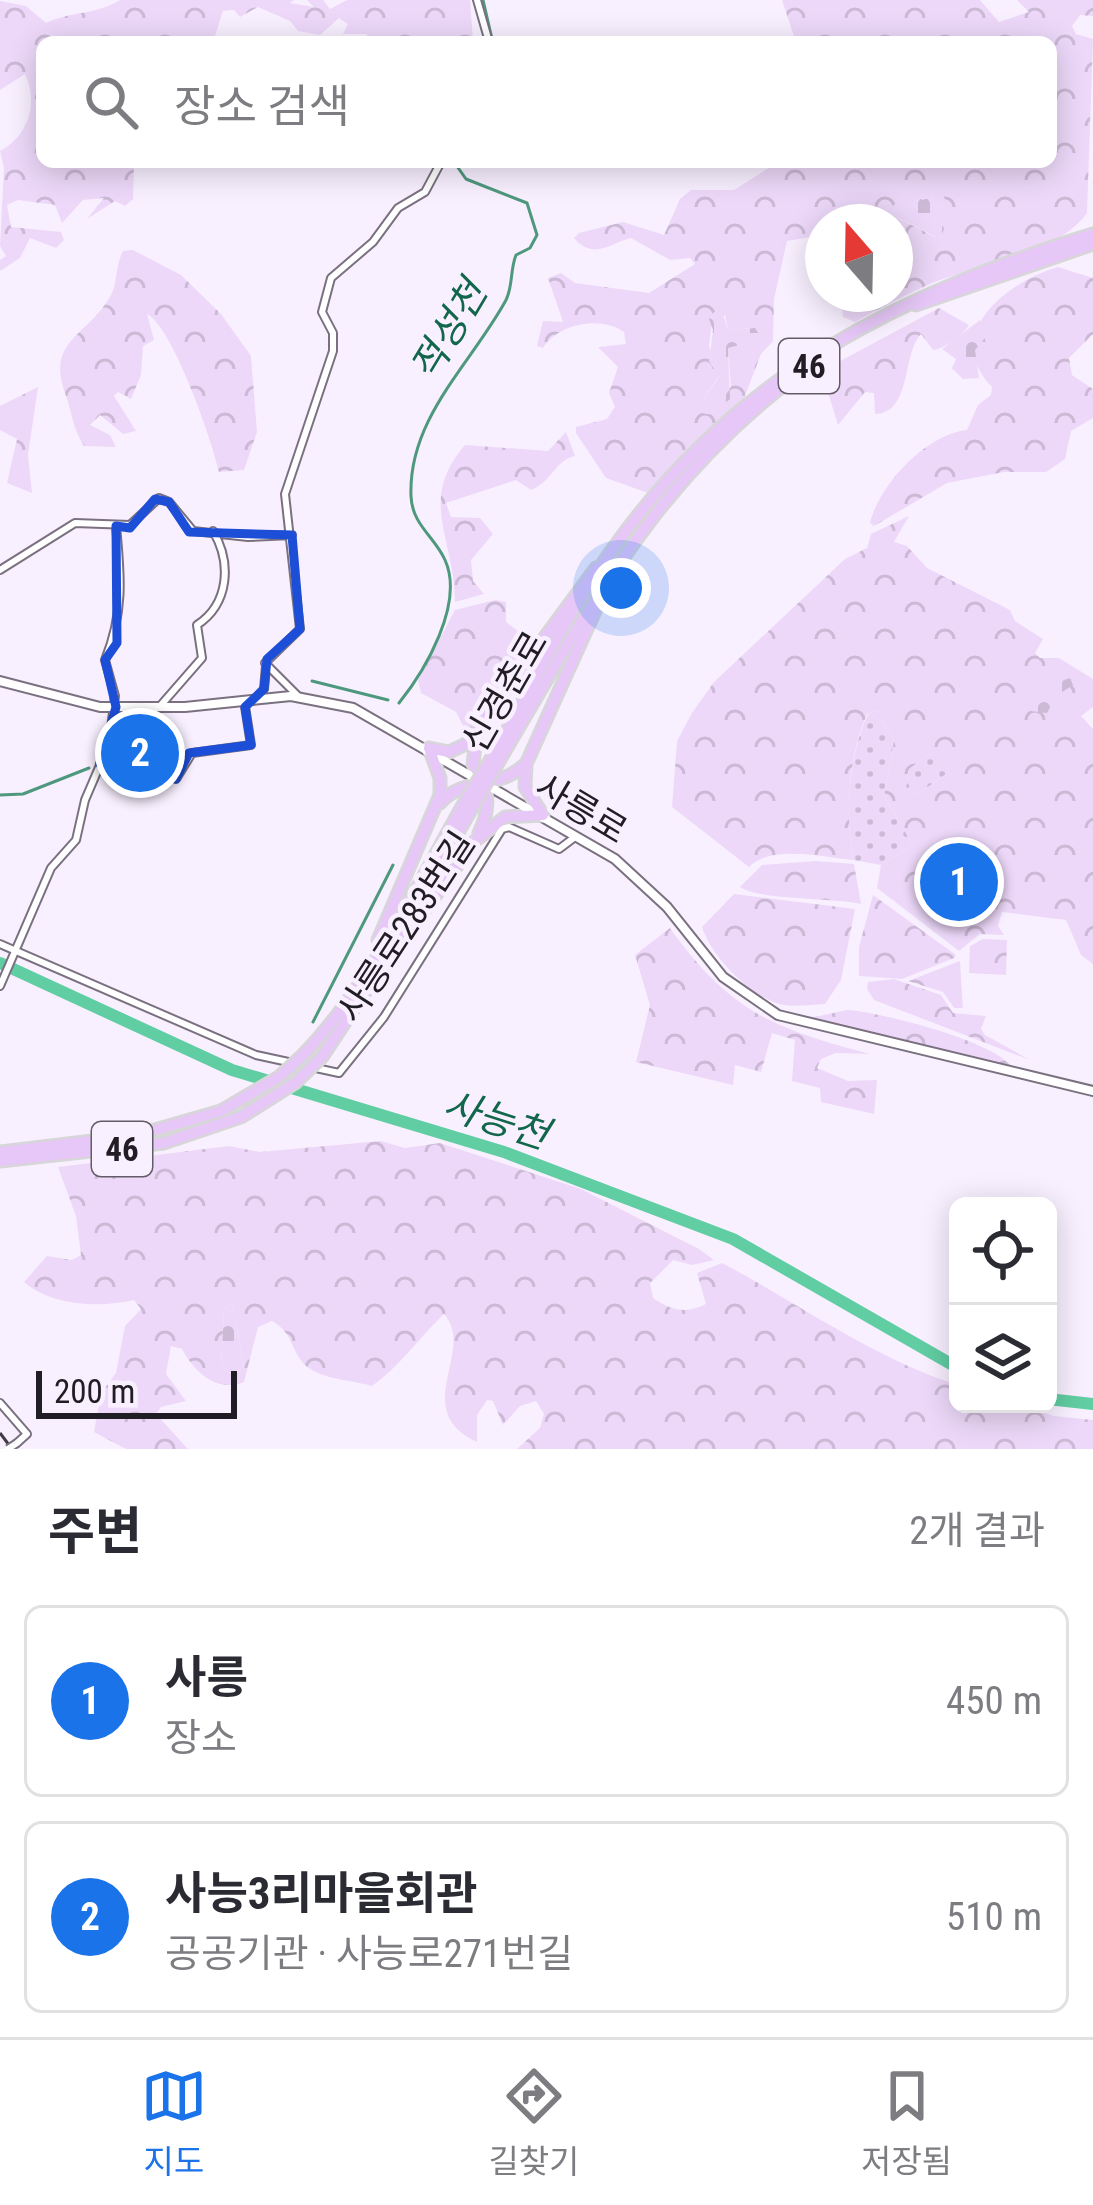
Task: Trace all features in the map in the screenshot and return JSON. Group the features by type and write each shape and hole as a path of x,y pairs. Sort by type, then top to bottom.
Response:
{"highway":[{"name":"신경춘로","path":"495,761 617,542 693,453 803,360 938,287 1093,239"},
{"name":"신경춘로","path":"0,1157 134,1136 221,1111 279,1077 325,1032 611,569 683,475 782,384 824,355 908,308 1066,248"},
{"path":"373,957 441,786 429,748 456,751 484,723 617,542"},
{"path":"543,815 525,788 526,764 611,569"},
{"path":"372,983 475,841 488,811 485,783 472,758 484,723"},
{"path":"433,812 457,787 508,778 526,764"},
{"name":"신경춘로","path":"0,1157 164,1143 241,1117 295,1082 322,1057 372,983 471,800"},
{"path":"475,841 505,817 543,815"}],"street":[{"path":"477,0 487,36"},
{"path":"255,698 266,683 266,663 300,629 285,500 334,344 322,312 326,289 334,275 378,237 398,208 425,192 438,168"},
{"path":"0,570 75,524 130,525 159,498 169,502 188,529 248,537 292,535"},
{"path":"0,986 51,868 76,840 116,707 105,660 116,643 119,609 116,526"},
{"path":"159,708 202,658 197,625 213,611 225,585 223,553 213,531"},
{"path":"266,663 299,697"},
{"name":"사릉로","path":"0,681 51,698 116,707 299,697 352,708 578,835 643,882 723,977 778,1015 1093,1091"},
{"path":"100,764 126,781 146,770 176,779 192,753 251,746 244,700"},
{"name":"사릉로283번길","path":"0,944 256,1054 339,1073 384,1017 502,830 509,827 559,849 578,835"},
{"path":"0,1403 27,1434 8,1449"}],"highlighted area":[{"path":"155,499 169,502 189,532 292,535 300,629 267,659 264,689 245,707 251,745 189,753 176,779 145,769 126,781 100,764 116,707 105,660 117,643 116,526 130,528"}],"green space":[{"path":"120,0 294,0 290,3 314,7 307,0 323,0 330,9 347,0 470,0 473,36 343,34 348,24 339,18 320,35 298,31 290,21 258,7 240,17 234,10 223,11 215,36 36,36 36,168 134,168 133,199 125,206 115,201 87,219 104,198 83,200 62,223 55,205 18,200 7,205 11,227 61,232 64,240 56,248 30,238 20,258 0,271 0,260 6,256 0,246 4,168 0,151 24,128 31,97 25,74 0,90 0,1 26,6 46,23"},
{"path":"782,0 980,0 999,22 1029,12 1017,0 1093,0 1093,16 1080,15 1072,26 1076,34 1093,39 1087,213 1073,228 1037,249 913,292 913,226 935,237 944,229 933,197 913,205 805,204 805,238 787,241 774,299 773,341 761,354 743,401 648,493 606,478 576,433 576,427 607,419 615,407 609,393 618,367 598,347 626,344 624,332 592,323 569,328 543,348 537,346 543,321 563,322 548,278 561,273 575,283 649,293 695,264 690,258 670,260 631,238 595,249 574,238 623,222 664,235 680,199 691,190 734,190 769,168 1057,168 1057,36 794,36","holes":["725,315 728,330 755,328 745,343 728,348 731,387 702,413 702,401 719,376 709,346 712,323"]},
{"path":"915,189 922,200 942,195 948,203 940,216 944,229 940,239 913,225 913,204 895,204"},
{"path":"133,250 181,275 221,314 251,356 257,432 244,470 219,472 179,361 147,314 154,340 143,346 141,375 131,399 118,392 114,396 136,431 123,434 100,415 90,425 110,435 116,447 84,446 80,439 61,362 72,340 110,297 123,251"},
{"path":"1058,267 1093,278 1093,334 1069,358 1072,375 1093,389 1093,418 1071,431 1065,459 1046,472 1004,472 947,483 874,526 870,523 875,508 906,464 936,441 967,430 978,405 991,395 992,387 978,368 974,349 986,314 1018,285"},
{"path":"721,308 728,330 755,328 762,339 728,348 730,399 710,415 702,413 702,401 719,377 709,361 713,330 708,316"},
{"path":"939,308 969,325 953,341 933,350 921,334 895,404 875,414 874,393 865,392 838,425 826,386 831,366"},
{"path":"843,312 874,312 855,322 843,317"},
{"path":"980,320 985,338 975,350 979,378 963,379 952,368 956,359 942,349"},
{"path":"38,387 28,455 32,493 7,483 17,439 0,430 0,406"},
{"path":"566,432 575,456 538,486 531,490 516,480 446,503 451,517 480,518 493,534 471,560 473,581 484,594 455,602 441,502 451,465 465,445 548,451"},
{"path":"909,516 894,542 907,546 927,568 1010,610 1015,621 1043,639 1035,653 1040,658 1059,658 1093,679 1093,707 1081,716 1093,729 1093,964 1081,955 1066,920 1002,912 998,926 1004,935 980,934 959,951 877,888 881,865 913,845 884,796 894,741 877,710 867,714 852,767 849,823 853,860 784,854 749,867 672,807 677,741 714,682 845,559 867,548 871,534","holes":["928,755 942,757 949,772 917,795 906,787 909,769"]},
{"path":"495,600 506,602 506,622 531,641 467,733 456,712 421,693 418,680 455,610"},
{"path":"1070,678 1073,685 1056,696 1047,713 1023,710 1024,694"},
{"path":"877,710 894,741 884,796 913,845 881,865 853,860 849,823 856,749 868,714"},
{"path":"928,755 943,757 949,772 917,795 906,787 909,769"},
{"path":"854,864 861,904 764,895 740,887 762,865"},
{"path":"734,894 855,909 841,980 825,1004 776,1003 753,991 722,961 702,927"},
{"path":"873,895 954,958 902,979 859,976 859,947"},
{"path":"670,928 713,979 756,1013 870,1054 836,1053 821,1059 817,1068 848,1081 877,1080 874,1114 821,1102 820,1088 792,1081 795,1040 772,1033 761,1072 735,1065 733,1085 636,1062 650,1005 635,955"},
{"path":"983,939 1007,940 1006,975 969,973 970,946"},
{"path":"960,961 963,1008 954,1008 943,992 908,981"},
{"path":"894,979 941,995 953,1013 986,1016 981,1029 985,1035 1030,1060 874,1000 868,982"},
{"path":"847,1010 910,1022 963,1039 1012,1068 810,1018"},
{"path":"381,1141 405,1148 440,1143 581,1189 714,1260 692,1265 673,1260 650,1283 653,1298 667,1306 685,1310 706,1304 697,1273 722,1263 867,1345 949,1382 949,1413 1044,1413 1093,1420 1093,1449 517,1449 540,1428 544,1414 536,1401 520,1406 503,1425 493,1401 487,1400 477,1415 477,1442 457,1429 447,1414 453,1345 444,1314 372,1386 333,1378 306,1366 283,1329 272,1321 258,1327 244,1382 234,1385 208,1379 182,1349 171,1346 166,1374 186,1401 161,1407 156,1414 188,1449 126,1449 94,1432 101,1393 116,1373 125,1326 141,1309 134,1300 91,1304 62,1300 24,1282 47,1256 72,1260 81,1255 76,1216 58,1167 229,1146 260,1152","holes":["232,1303 244,1366 232,1376 221,1365 224,1310"]},
{"path":"232,1303 244,1366 232,1376 221,1365 224,1310"}],"waterway":[{"name":"적성천","path":"483,0 491,36"},
{"name":"적성천","path":"399,703 430,656 450,597 445,560 412,506 413,468 420,441 445,392 506,300 516,255 530,248 537,235 527,203 466,179 458,168"},
{"name":"적성천","path":"312,681 388,700"},
{"name":"적성천","path":"0,795 23,794 89,768"},
{"path":"313,1022 393,865"},
{"name":"사능천","path":"0,963 232,1070 504,1152 733,1239 949,1363"},
{"name":"사능천","path":"1057,1400 1093,1404"}],"railway":[{"path":"0,1433 12,1449"}],"place":[{"name":"사능3리마을회관","path":"140,753"},
{"name":"사릉","path":"959,882"}]}
